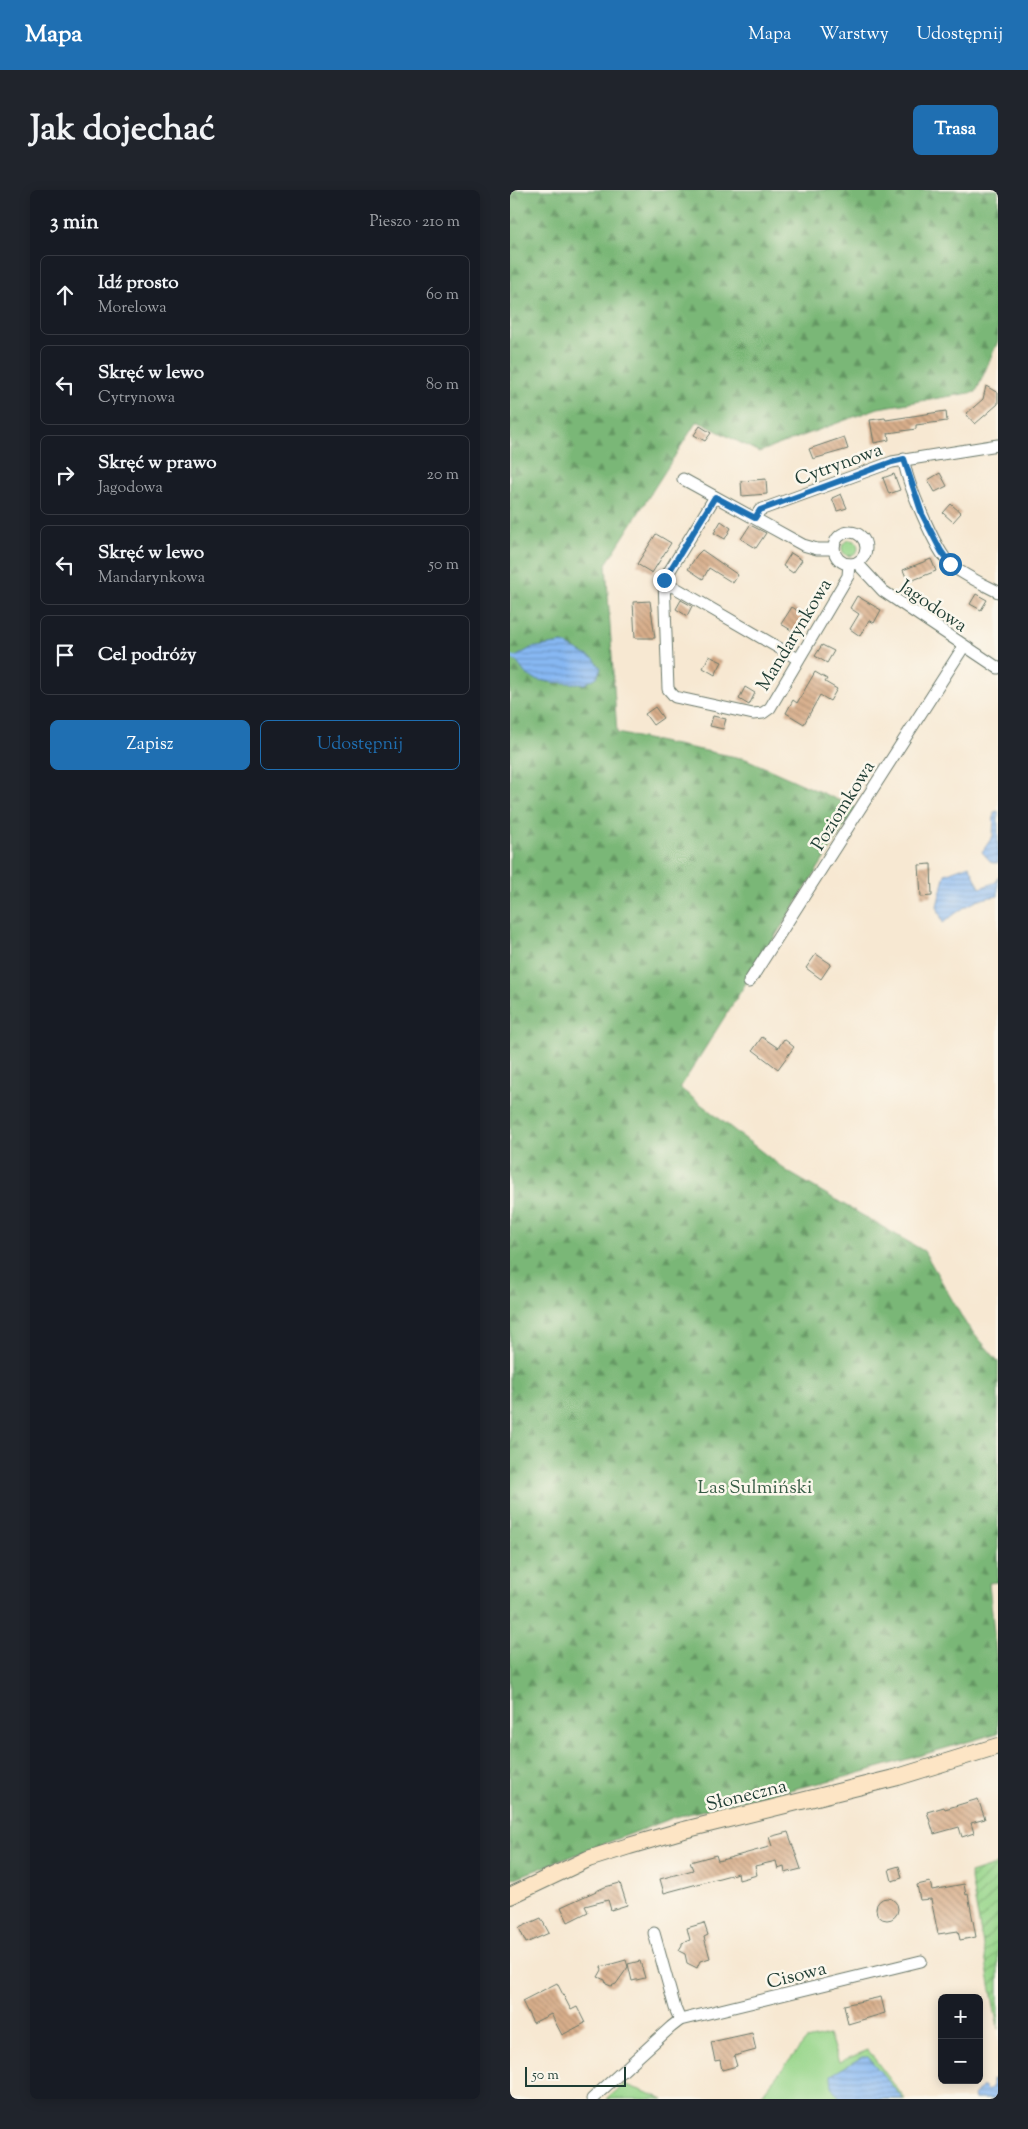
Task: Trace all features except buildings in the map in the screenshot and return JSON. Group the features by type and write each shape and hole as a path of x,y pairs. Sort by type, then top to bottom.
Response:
{"street":[{"name":"Cytrynowa","path":"755,518 760,510 892,462 998,445"},
{"path":"904,459 922,514 941,551 950,564 998,592"},
{"path":"683,479 803,545 816,549 834,549"},
{"name":"Mandarynkowa","path":"715,497 666,575 664,586 668,689 675,697 754,714 762,713 770,708 848,576 853,564"},
{"path":"851,532 860,536 866,545 865,556 853,564 838,559 834,549 837,539 845,533 851,532"},
{"name":"Jagodowa","path":"853,564 883,591 998,668"},
{"path":"664,586 674,587 798,659"},
{"name":"Poziomkowa","path":"749,982 964,646"},
{"name":"Słoneczna","path":"510,1896 588,1860 629,1846 693,1828 898,1777 998,1746"},
{"path":"654,1933 674,2008 680,2020"},
{"name":"Cisowa","path":"592,2099 680,2020 921,1961"}],"green space":[{"name":"Las Sulmiński","path":"510,190 998,190 998,341 976,392 878,408 759,452 697,421 606,564 617,733 746,759 856,808 680,1088 788,1172 924,1251 966,1324 998,1361 998,1582 989,1583 998,1672 998,1733 849,1776 675,1817 510,1880","holes":["563,643 577,652 585,684 548,682 514,658 531,648"]},
{"path":"850,540 856,542 858,548 856,554 850,556 844,554 842,548 844,542"},
{"path":"998,1864 998,2029 970,1873"},
{"path":"829,2035 839,2062 868,2050 905,2099 758,2099 806,2040"},
{"path":"624,2084 664,2099 607,2099"}],"water":[{"path":"563,643 594,659 601,668 597,677 585,684 538,680 526,674 514,658 531,648"},
{"path":"998,811 998,863 992,863 982,852 993,836 994,812"},
{"path":"969,865 980,888 996,882 998,877 998,896 975,902 943,923 937,906 945,874"},
{"path":"862,2057 868,2057 903,2099 841,2099 832,2087 831,2075"},
{"path":"998,2078 998,2099 975,2099 974,2096 983,2086 987,2091 992,2088 992,2080"}],"waterway":[{"path":"510,657 518,659"}],"route":[{"path":"664,580 715,497 755,518 760,510 904,459 904,464 922,514 941,551 950,564"}]}
